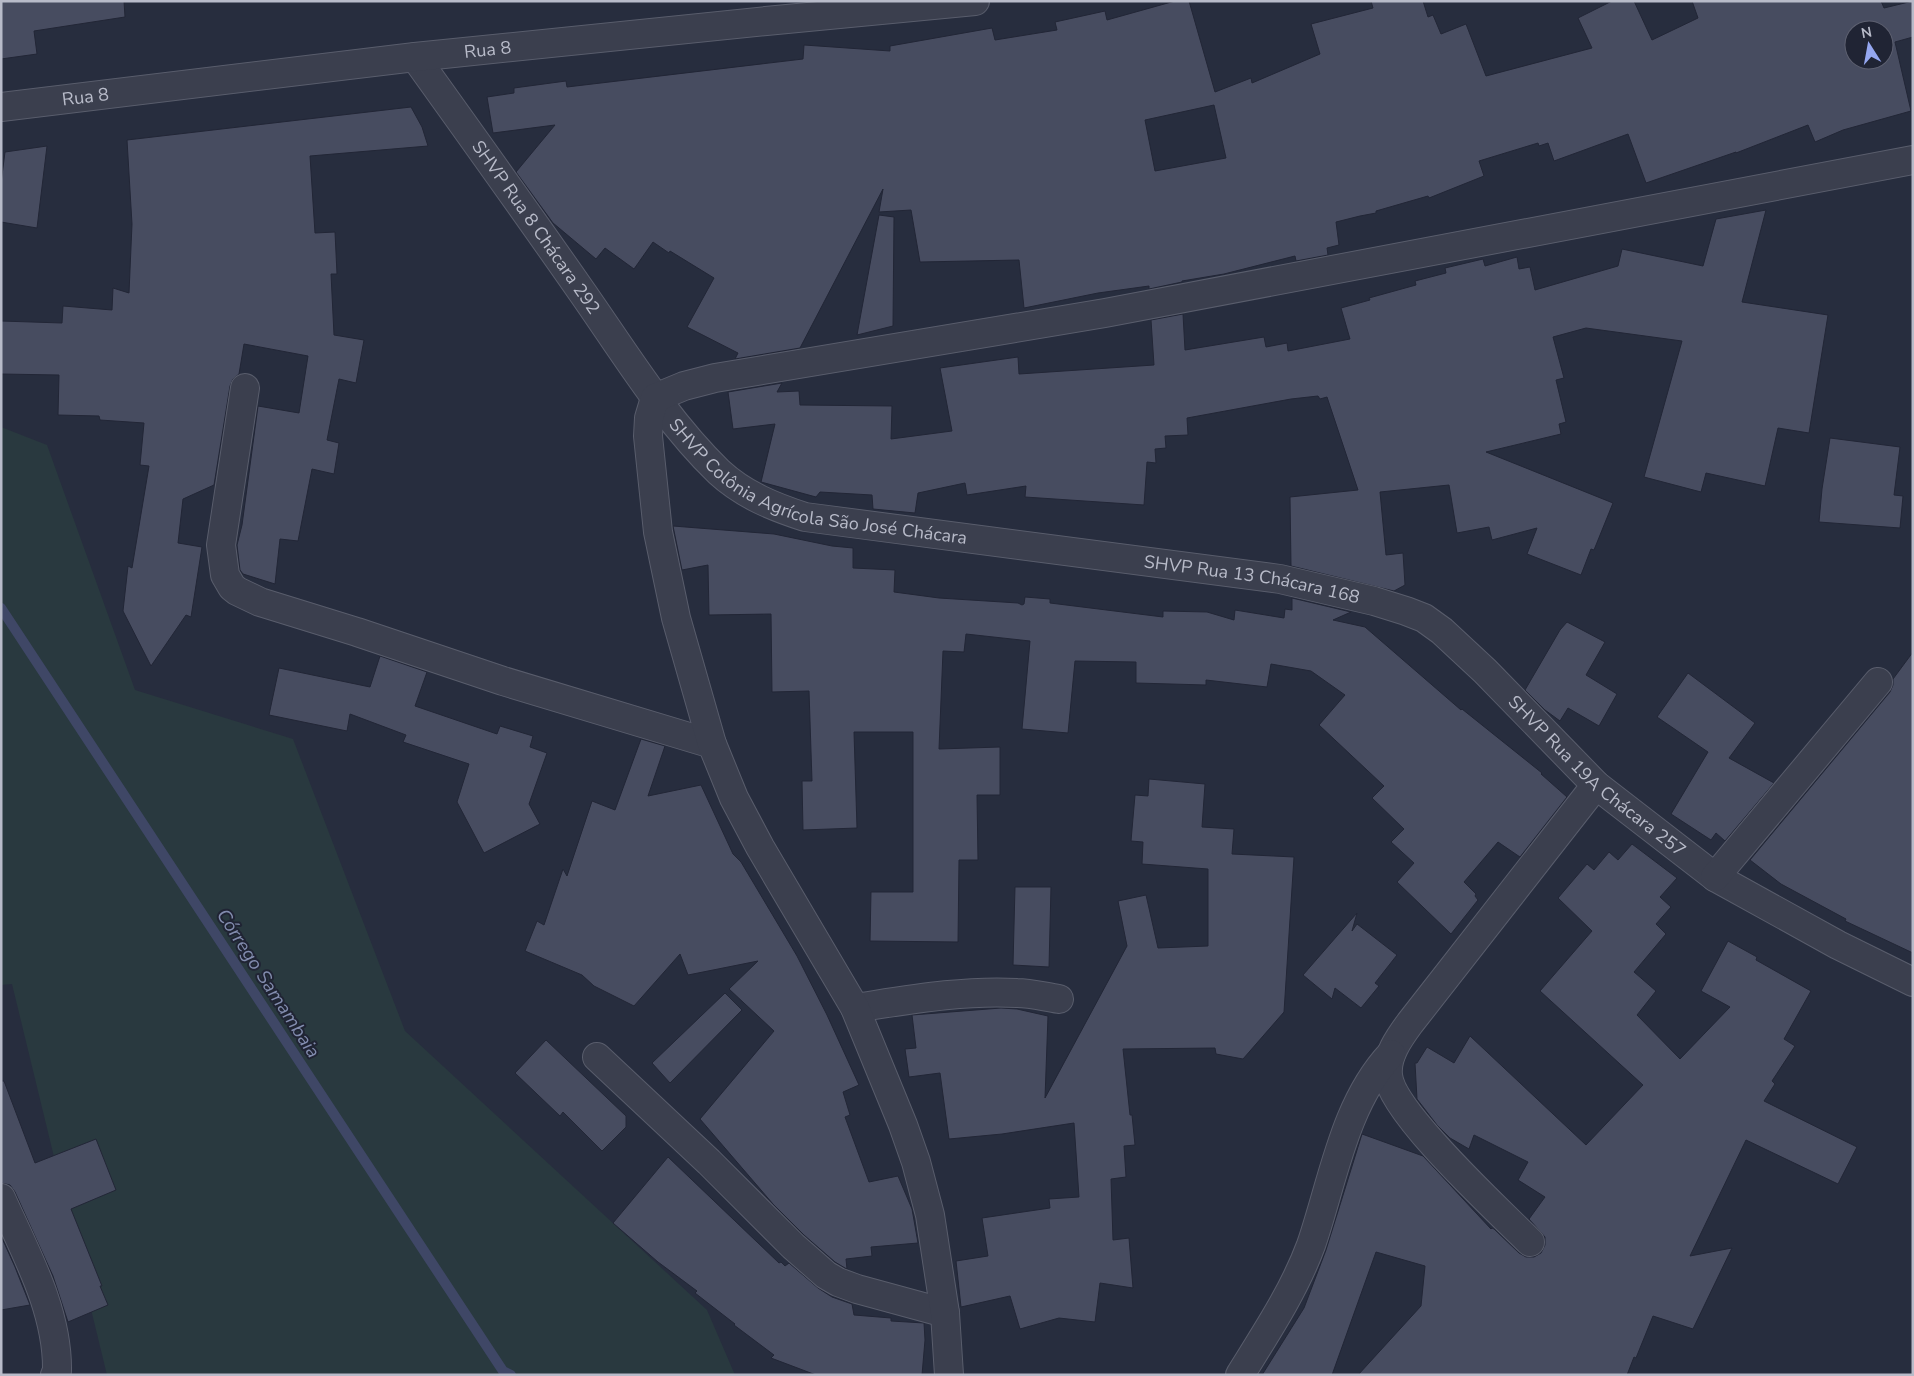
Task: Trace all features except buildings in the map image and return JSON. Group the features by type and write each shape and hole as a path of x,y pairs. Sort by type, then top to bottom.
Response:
{"street":[{"path":"766,21 787,1"},
{"name":"Rua 8","path":"1,107 415,57 975,1"},
{"name":"SHVP Rua 8 Chácara 292","path":"415,57 655,398"},
{"path":"949,1375 945,1313 930,1215 916,1162 903,1126 855,1008 760,847 734,798 712,744 676,618 658,532 648,436 649,418 655,398 684,386 715,378 1105,313 1913,160"},
{"path":"245,388 221,545 225,575 232,587 237,591 260,602 503,681 712,744"},
{"name":"SHVP Colônia Agrícola São José Chácara","path":"655,398 720,472 745,492 771,506 806,517 996,543"},
{"name":"SHVP Rua 13 Chácara 168","path":"996,543 1280,579 1374,601 1424,618 1442,631 1485,671"},
{"name":"SHVP Rua 19A Chácara 257","path":"1485,671 1596,785 1714,877 1838,945 1913,982"},
{"path":"1714,877 1878,682"},
{"path":"1240,1375 1273,1321 1293,1284 1310,1246 1350,1122 1362,1094 1410,1024 1596,785"},
{"path":"855,1008 945,995 980,993 1018,992 1059,999"},
{"path":"1391,1054 1388,1077 1398,1100 1412,1119 1447,1159 1530,1242"},
{"path":"596,1057 709,1162 793,1246 826,1275 838,1282 945,1313"},
{"path":"1,1198 33,1269 50,1317 56,1340 56,1375"}],"shaded area":[{"path":"1,427 47,445 135,690 293,739 405,1031 707,1310 735,1375 107,1375 12,984 1,985"}],"waterway":[{"name":"Córrego Samambaia","path":"1,608 503,1371 511,1375"}]}
